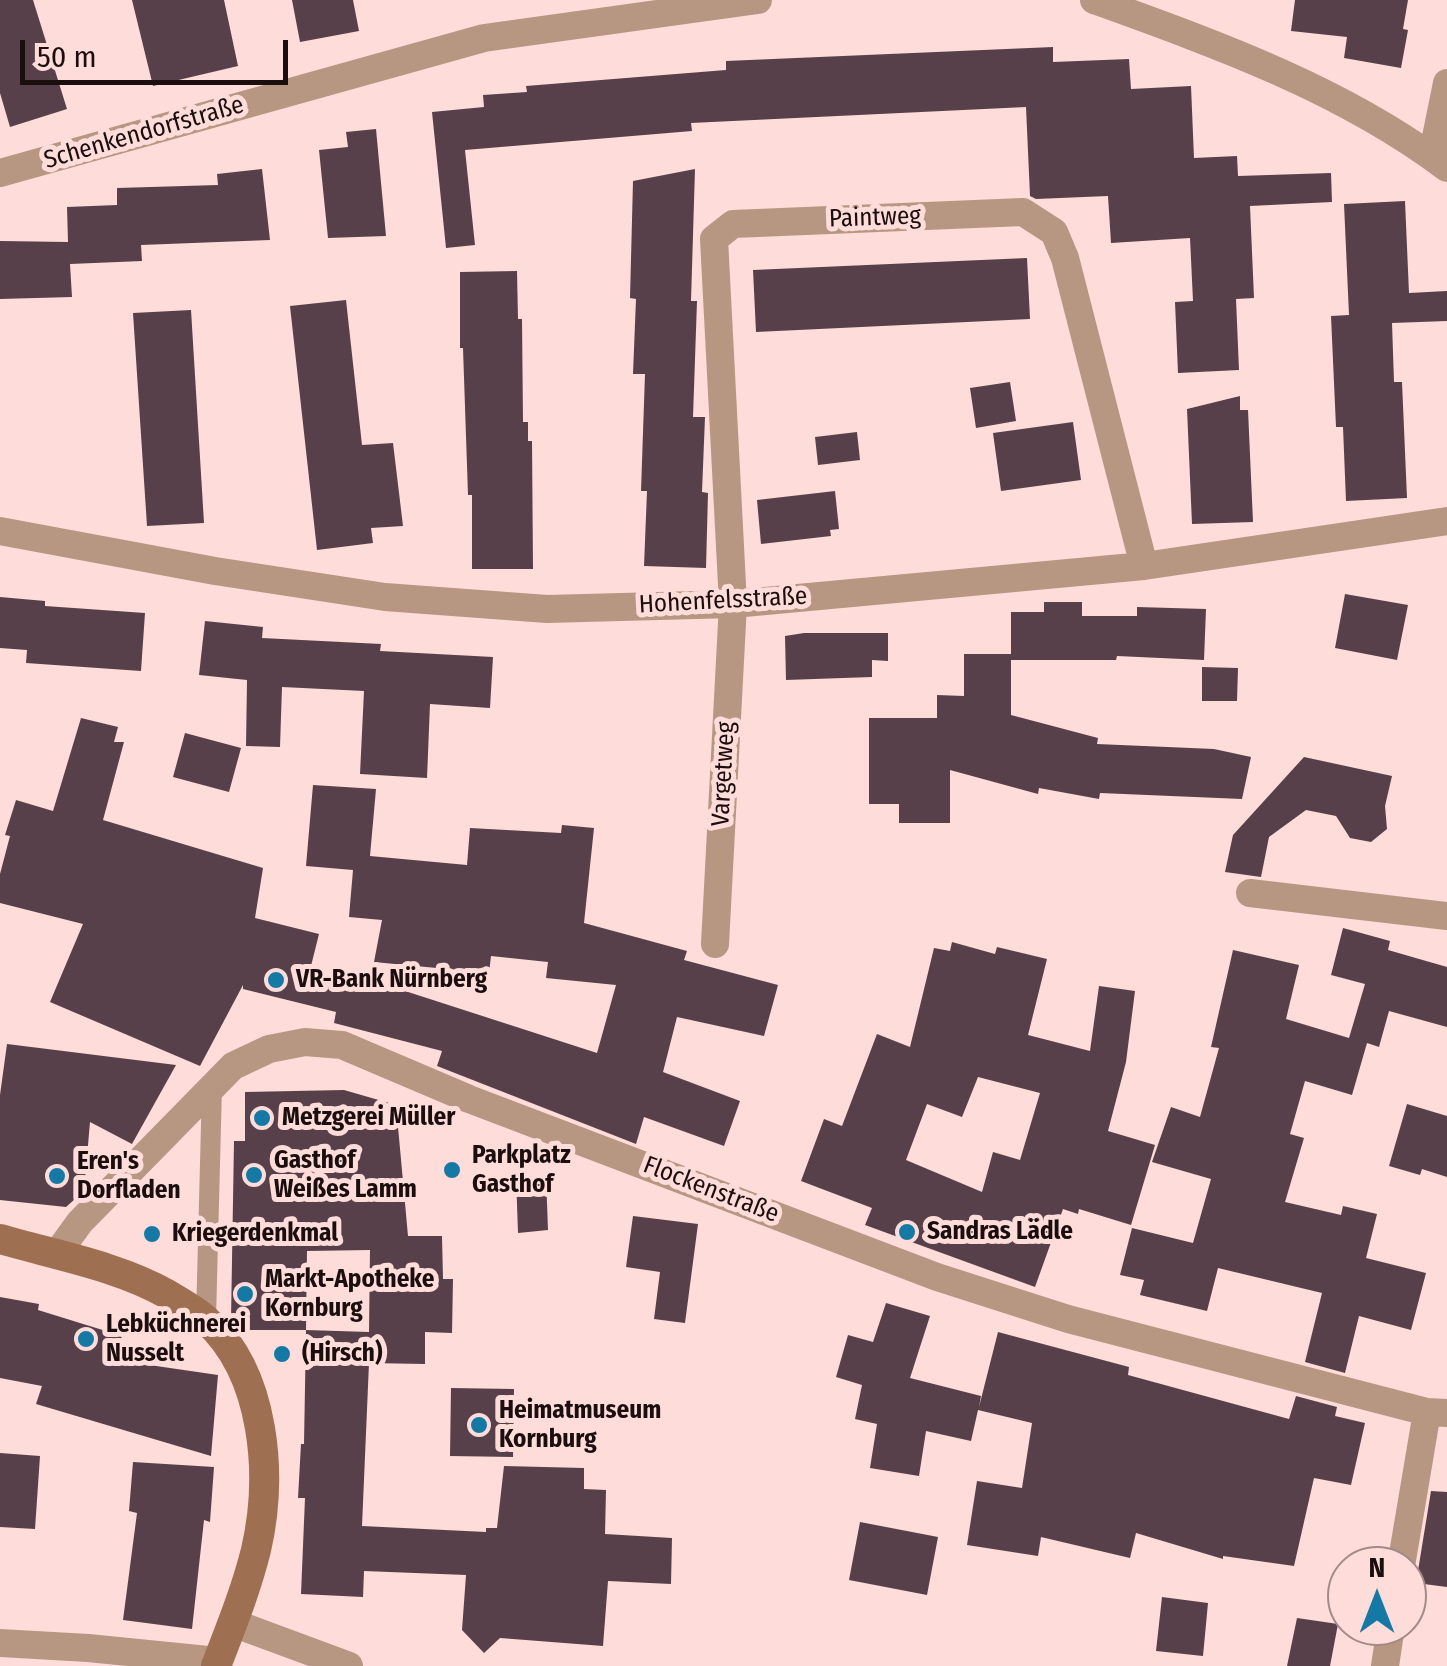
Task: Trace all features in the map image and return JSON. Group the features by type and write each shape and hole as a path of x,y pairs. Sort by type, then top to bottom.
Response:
{"main road":[{"path":"0,1240 128,1276 165,1293 206,1319 244,1376 255,1404 263,1446 264,1506 233,1623 217,1663"}],"street":[{"name":"Schenkendorfstraße","path":"0,174 484,38 691,4 758,0"},
{"path":"1094,0 1270,67 1325,94 1440,163 1447,83"},
{"name":"Paintweg","path":"733,604 714,240 733,224 1023,212 1054,232 1065,258 1144,566"},
{"name":"Hohenfelsstraße","path":"0,531 214,571 385,596 547,609 733,604 1144,566 1447,521"},
{"name":"Vargetweg","path":"716,944 733,604"},
{"path":"1250,893 1447,916"},
{"name":"Flockenstraße","path":"56,1256 80,1222 233,1066 269,1049 305,1042 342,1045 469,1099 938,1277 1068,1319 1437,1412"},
{"path":"206,1319 212,1086"},
{"path":"1406,1546 1437,1412"},
{"path":"233,1623 349,1666"},
{"path":"0,1643 84,1657 217,1663"}],"building":[{"path":"0,0 33,0 67,109 10,127 0,93"},
{"path":"132,0 224,0 238,66 153,86"},
{"path":"292,0 353,0 359,31 300,42"},
{"path":"1295,0 1408,0 1403,29 1408,30 1401,68 1344,58 1347,37 1291,31"},
{"path":"1053,47 1053,62 1129,59 1131,89 1191,86 1194,158 1237,156 1238,176 1331,173 1332,202 1250,206 1254,298 1236,299 1239,370 1178,373 1175,302 1193,301 1190,238 1111,243 1108,196 1030,196 1026,107 691,123 692,131 465,150 475,245 446,248 432,112 484,107 483,95 527,92 526,86 726,70 726,61"},
{"path":"376,129 386,236 328,238 319,150 348,147 346,132"},
{"path":"262,169 270,240 141,245 142,261 70,264 72,297 0,299 0,241 68,242 67,207 117,205 117,188 218,185 217,174"},
{"path":"695,169 691,301 697,301 693,417 705,417 702,492 708,493 706,568 644,566 647,491 641,491 645,374 633,374 633,181"},
{"path":"1405,201 1409,293 1447,291 1447,321 1392,323 1394,382 1402,382 1407,498 1346,501 1343,427 1336,427 1331,316 1349,315 1344,204"},
{"path":"1027,258 1030,319 756,332 753,270"},
{"path":"517,271 518,319 522,319 523,422 528,422 528,441 532,441 533,569 472,569 472,495 468,495 460,348 460,272"},
{"path":"346,300 362,445 393,443 403,526 371,528 373,543 317,550 290,306"},
{"path":"191,310 204,523 147,526 133,313"},
{"path":"1010,382 1016,421 976,428 970,388"},
{"path":"1240,396 1240,410 1248,410 1253,522 1192,524 1187,409"},
{"path":"1073,422 1081,480 1001,491 993,433"},
{"path":"857,432 860,460 818,465 815,437"},
{"path":"835,491 839,529 830,530 831,536 761,544 757,500"},
{"path":"1345,594 1408,605 1397,660 1335,648"},
{"path":"0,597 45,601 45,606 145,613 141,671 26,663 27,650 0,648"},
{"path":"1044,602 1082,602 1082,616 1137,616 1137,607 1206,609 1204,660 1117,656 1116,660 1011,660 1011,715 1098,738 1097,744 1214,749 1251,757 1242,799 1100,793 1099,799 1039,788 1038,794 950,770 950,823 899,823 899,804 869,804 869,718 937,718 937,695 964,696 964,654 1011,654 1011,612 1044,612"},
{"path":"205,621 263,627 262,638 381,644 380,651 493,657 490,708 430,704 427,778 360,774 364,691 282,687 280,747 246,746 247,680 199,675"},
{"path":"888,633 888,661 872,660 872,677 786,680 785,636"},
{"path":"1202,667 1238,668 1237,701 1202,701"},
{"path":"81,718 118,727 114,742 124,742 103,820 263,868 255,918 319,934 310,970 370,987 371,980 597,1053 616,985 546,978 548,962 491,956 489,973 374,962 382,920 349,917 353,870 306,866 313,785 376,789 370,856 467,865 470,828 561,833 562,825 594,828 584,923 687,951 684,960 778,985 764,1036 677,1017 663,1072 740,1101 724,1146 644,1117 636,1144 437,1066 442,1051 334,1023 336,1012 243,989 243,985 200,1066 50,1002 83,924 0,903 0,874 10,836 5,835 16,800 53,811"},
{"path":"185,733 241,748 229,792 173,777"},
{"path":"1304,757 1392,776 1385,806 1387,829 1371,842 1350,838 1336,816 1306,810 1269,837 1261,877 1225,872 1233,835"},
{"path":"1343,928 1390,941 1388,950 1447,967 1447,1027 1389,1011 1379,1047 1367,1043 1352,1095 1305,1081 1290,1134 1304,1138 1285,1202 1341,1215 1343,1206 1377,1214 1366,1258 1426,1273 1411,1330 1359,1316 1345,1373 1305,1362 1322,1293 1218,1268 1207,1311 1140,1295 1144,1280 1120,1275 1132,1228 1193,1243 1211,1179 1152,1162 1171,1107 1200,1117 1219,1048 1211,1047 1233,950 1299,965 1286,1019 1349,1038 1365,984 1331,975"},
{"path":"952,942 995,954 997,947 1047,959 1028,1035 1090,1051 1099,986 1135,991 1126,1062 1108,1131 1155,1145 1131,1225 1079,1209 1078,1214 1063,1209 1035,1287 865,1225 872,1208 801,1181 824,1119 842,1126 877,1034 910,1047 934,948 950,951","holes":["978,1077 1040,1093 1020,1160 993,1152 982,1192 906,1160 927,1104 962,1117"]},
{"path":"7,1044 176,1065 132,1144 90,1122 84,1191 66,1207 0,1200 0,1095"},
{"path":"344,1090 396,1105 408,1236 442,1236 443,1279 453,1279 452,1333 425,1332 425,1364 369,1363 362,1526 486,1532 486,1528 497,1528 504,1466 584,1468 584,1489 606,1490 605,1534 672,1538 671,1584 608,1581 603,1646 500,1638 484,1653 462,1630 466,1575 364,1571 363,1597 301,1594 305,1498 298,1498 304,1444 306,1330 240,1330 231,1320 234,1141 245,1141 245,1092","holes":["370,1250 369,1332 306,1330 307,1251"]},
{"path":"1407,1104 1447,1116 1447,1177 1422,1169 1420,1175 1389,1166"},
{"path":"516,1176 546,1176 548,1230 518,1233"},
{"path":"633,1216 698,1224 685,1323 654,1319 660,1272 626,1267"},
{"path":"0,1297 39,1304 38,1310 122,1336 115,1360 218,1375 211,1456 36,1404 42,1386 0,1378"},
{"path":"886,1303 930,1316 910,1378 981,1396 979,1407 998,1332 1129,1367 1128,1375 1289,1419 1296,1396 1337,1407 1335,1416 1365,1423 1351,1485 1314,1478 1294,1566 1223,1559 1136,1533 1130,1558 1041,1537 1038,1556 967,1545 977,1481 1022,1488 1032,1423 978,1410 971,1441 926,1431 919,1476 870,1468 877,1424 855,1419 862,1385 836,1377 848,1335 873,1342"},
{"path":"451,1388 514,1389 513,1457 450,1456"},
{"path":"0,1453 40,1456 35,1529 0,1527"},
{"path":"133,1462 214,1467 210,1522 204,1520 192,1629 123,1620 137,1513 129,1511"},
{"path":"1431,1491 1447,1492 1447,1587 1427,1584 1427,1546 1422,1546"},
{"path":"860,1522 938,1537 927,1595 849,1580"},
{"path":"1162,1597 1208,1603 1203,1656 1156,1651"},
{"path":"1297,1618 1327,1622 1327,1646 1334,1646 1330,1666 1287,1666"}],"place":[{"name":"VR-Bank Nürnberg","path":"276,980"},
{"name":"Metzgerei Müller","path":"262,1118"},
{"name":"Parkplatz Gasthof","path":"452,1170"},
{"name":"Gasthof Weißes Lamm","path":"254,1175"},
{"name":"Eren's Dorfladen","path":"57,1176"},
{"name":"Sandras Lädle","path":"907,1232"},
{"name":"Kriegerdenkmal","path":"152,1234"},
{"name":"Markt-Apotheke Kornburg","path":"245,1294"},
{"name":"Lebküchnerei Nusselt","path":"86,1339"},
{"name":"(Hirsch)","path":"282,1354"},
{"name":"Heimatmuseum Kornburg","path":"479,1425"}]}
